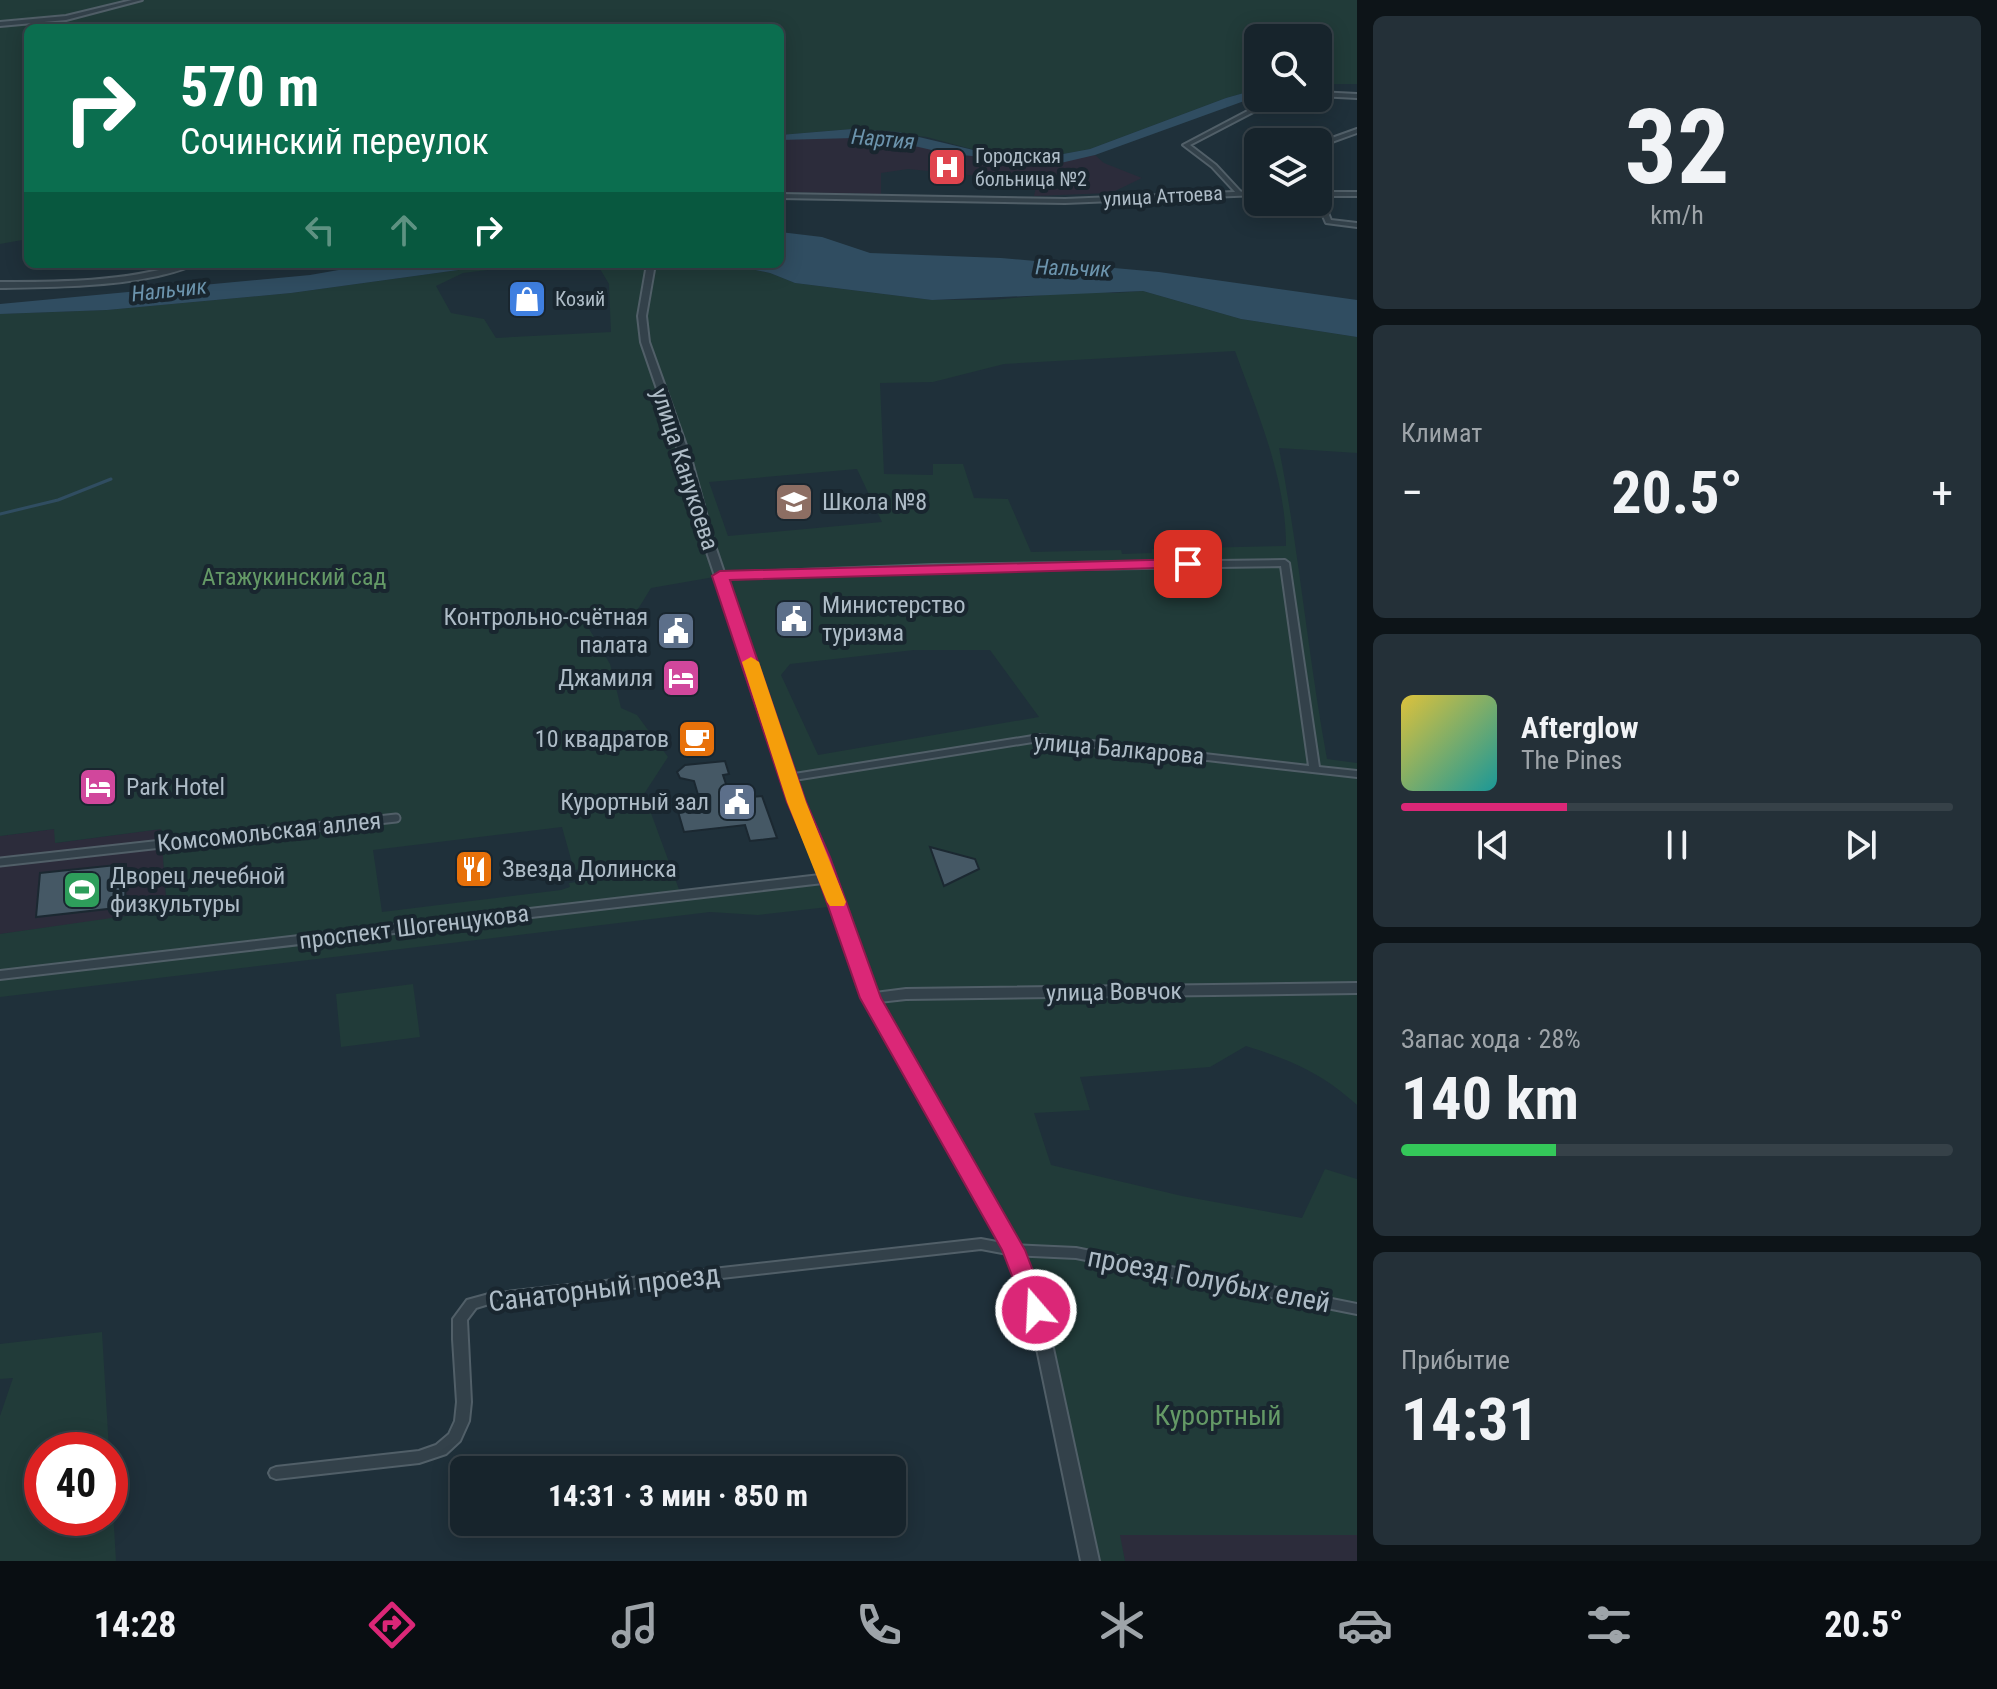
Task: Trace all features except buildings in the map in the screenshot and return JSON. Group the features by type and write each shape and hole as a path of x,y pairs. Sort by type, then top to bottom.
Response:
{"street":[{"path":"0,24 66,18 139,0"},
{"path":"1332,95 1357,96"},
{"path":"1239,193 1214,166 1186,145 1249,112"},
{"path":"1332,140 1357,131"},
{"name":"улица Аттоева","path":"784,196 1065,201 1244,193"},
{"path":"1332,195 1357,194"},
{"path":"1326,216 1328,222 1357,225"},
{"path":"0,285 109,281 175,268"},
{"name":"улица Канукоева","path":"650,268 642,316 645,342 687,462 720,576 788,778 828,878 870,998 1013,1250 1028,1282 1090,1561"},
{"path":"720,576 948,568 1286,564 1314,769"},
{"name":"улица Балкарова","path":"788,778 1039,738 1357,774"},
{"name":"Комсомольская аллея","path":"0,862 396,818"},
{"name":"проспект Шогенцукова","path":"0,975 828,878"},
{"name":"улица Вовчок","path":"870,998 906,994 1357,988"},
{"name":"Санаторный проезд","path":"276,1473 434,1455 453,1444 461,1420 464,1386 460,1319 467,1308 479,1301 957,1245 981,1244 1013,1250"},
{"name":"проезд Голубых елей","path":"1013,1250 1076,1253 1357,1309"}],"shaded area":[{"name":"Городская больница №2","path":"842,137 1043,164 1095,155 1104,163 1142,178 1111,193 1034,196 1037,182 908,169 881,173 881,194 784,192 784,140"},
{"path":"55,829 56,843 161,829 167,911 0,934 0,836"},
{"path":"1119,1535 1357,1535 1357,1561 1125,1561"}],"green space":[{"path":"0,0 1357,0 1357,84 1332,84 1332,24 1244,24 1244,93 1090,149 1036,159 986,153 927,137 852,129 784,135 784,24 24,24 24,240 0,244"},
{"path":"473,268 503,268 463,273 436,286 451,313 484,319 496,338 611,332 609,284 599,268 746,268 795,283 932,300 992,300 1086,291 1143,291 1241,319 1357,337 1357,453 1279,448 1327,759 1357,763 1357,1105 1331,1084 1305,1069 1246,1046 1210,1067 1080,1077 1090,1110 1034,1113 1051,1165 1182,1196 1302,1218 1325,1169 1357,1179 1357,1535 1120,1535 1125,1561 1090,1561 1028,1282 890,1034 837,906 758,915 710,912 0,997 0,934 167,910 161,829 55,843 54,829 0,836 0,314 107,310 291,293","holes":["1235,351 1276,471 1286,546 1152,549 1152,553 1122,554 1121,550 1031,552 1008,499 974,498 963,464 933,464 933,475 884,474 880,383 933,382 1004,364","857,469 882,522 728,536 709,482","720,576 828,878 681,895 644,794 668,757 637,715 621,708 610,664 585,622 638,609 651,588","914,650 990,650 1039,717 818,755 781,675 790,664","562,827 574,870 584,869 586,881 569,883 570,887 561,890 382,912 373,850"]},
{"path":"413,984 420,1037 341,1047 336,994"},
{"path":"102,1332 108,1432 24,1432 24,1536 115,1536 116,1561 0,1561 0,1416 13,1378 0,1379 0,1344"}],"water":[{"name":"Нартия","path":"1244,93 1244,101 1095,155 1052,165 945,153 901,143 854,138 784,140 784,135 852,129 898,132 986,153 1036,159 1090,149"},
{"name":"Нальчик","path":"784,232 822,237 870,253 1001,258 1159,272 1357,300 1357,337 1241,319 1143,291 932,300 795,283 746,268 784,268"},
{"name":"Нальчик","path":"350,268 473,268 291,293 107,310 0,314 0,304 310,275"}],"waterway":[{"path":"0,514 58,500 111,479"}],"slow traffic":[{"path":"751,662 796,802 837,902"}],"place":[{"name":"Городская больница №2","path":"947,167"},
{"name":"Козий","path":"527,299"},
{"name":"Школа №8","path":"794,502"},
{"name":"Министерство туризма","path":"794,619"},
{"name":"Контрольно-счётная палата","path":"676,631"},
{"name":"Джамиля","path":"681,678"},
{"name":"10 квадратов","path":"697,739"},
{"name":"Park Hotel","path":"98,787"},
{"name":"Курортный зал","path":"737,802"},
{"name":"Звезда Долинска","path":"474,869"},
{"name":"Дворец лечебной физкультуры","path":"82,890"}],"route":[{"path":"1036,1310 1028,1282 1003,1231 870,998 837,901 796,802 720,576 933,568 1188,564"}],"park label":[{"name":"Атажукинский сад","path":"294,577"},
{"name":"Курортный","path":"1218,1415"}]}
